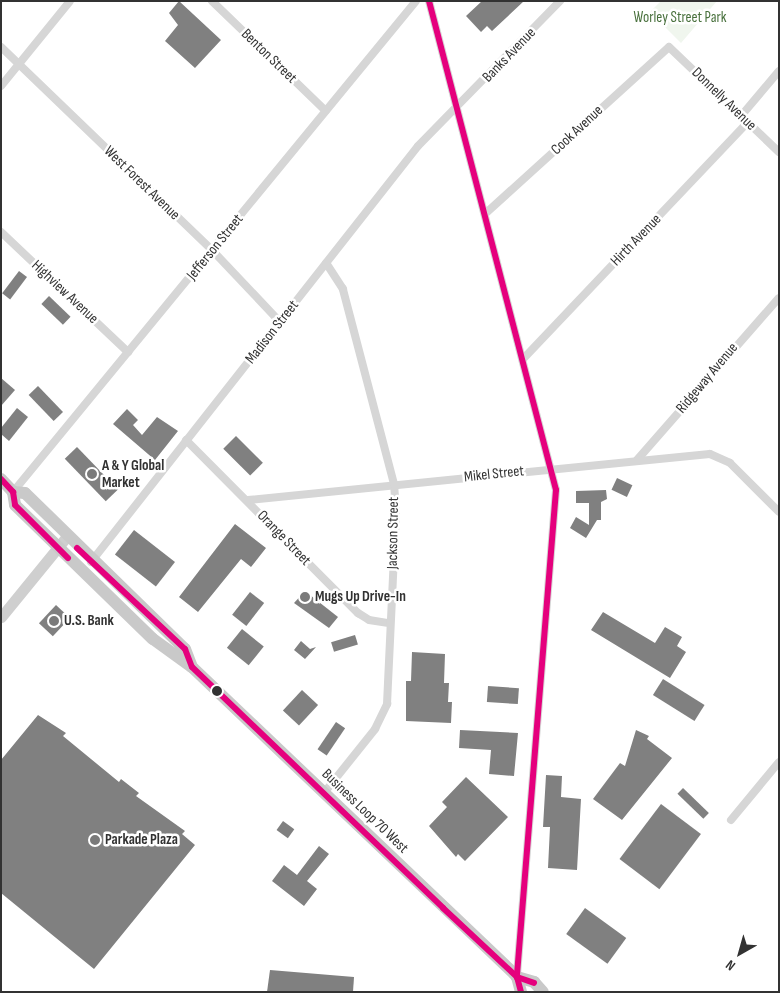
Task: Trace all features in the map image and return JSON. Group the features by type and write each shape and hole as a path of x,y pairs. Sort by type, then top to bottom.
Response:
{"main road":[{"name":"Business Loop 70 West","path":"1,479 14,492 25,493 92,562 185,649 192,667"},
{"name":"Business Loop 70 West","path":"14,492 15,505 153,639 192,667 517,977 534,982 543,992"},
{"path":"517,977 521,992"}],"street":[{"path":"1,86 70,1"},
{"name":"Benton Street","path":"212,1 326,111"},
{"name":"Jefferson Street","path":"14,492 416,1"},
{"path":"429,1 524,358 556,490 517,977"},
{"name":"Banks Avenue","path":"458,108 560,1"},
{"name":"West Forest Avenue","path":"1,47 212,250 280,322"},
{"name":"Donnelly Avenue","path":"669,47 779,152"},
{"name":"Cook Avenue","path":"486,213 669,47"},
{"path":"741,116 779,71"},
{"name":"Madison Street","path":"92,562 437,123 458,108"},
{"name":"Hirth Avenue","path":"524,358 748,122"},
{"name":"Highview Avenue","path":"1,232 128,352"},
{"name":"Jackson Street","path":"324,794 375,730 387,704 389,623 396,512 394,484 343,289 326,263"},
{"name":"Ridgeway Avenue","path":"637,460 779,298"},
{"name":"Orange Street","path":"186,440 248,500 358,613 369,620 389,623"},
{"name":"Mikel Street","path":"248,500 552,468 719,455 779,512"},
{"path":"1,617 66,536"},
{"path":"731,820 779,762"}],"green space":[{"name":"Worley Street Park","path":"661,1 717,1 681,43 650,12"}],"building":[{"path":"179,1 221,40 195,68 165,41 178,25 169,13"},
{"path":"482,1 524,1 492,31 487,26 481,32 466,16"},
{"path":"19,271 27,277 10,299 2,293"},
{"path":"49,296 71,317 63,325 41,304"},
{"path":"1,378 15,390 1,406"},
{"path":"38,386 63,412 54,421 29,395"},
{"path":"17,408 28,417 9,441 1,434 1,428"},
{"path":"127,409 138,420 133,425 142,435 157,417 178,431 155,460 113,424"},
{"path":"236,436 263,463 250,476 223,449"},
{"path":"77,447 118,489 106,501 65,459"},
{"path":"617,478 632,485 627,497 612,490"},
{"path":"606,490 607,499 601,502 601,520 597,520 586,538 570,528 576,517 589,525 589,503 576,503 576,491"},
{"path":"235,524 266,548 251,567 241,559 198,612 179,597"},
{"path":"134,530 175,562 156,586 115,554"},
{"path":"305,591 338,617 329,628 294,603"},
{"path":"250,592 264,603 246,626 232,615"},
{"name":"U.S. Bank","path":"56,605 70,618 53,636 39,623"},
{"path":"603,612 655,643 665,627 682,637 677,646 686,652 670,678 591,630"},
{"path":"242,629 264,647 249,665 227,648"},
{"path":"355,635 358,645 334,652 331,642"},
{"path":"301,641 310,649 316,647 305,659 294,650"},
{"path":"412,652 445,654 444,683 449,683 448,702 452,702 451,723 406,721 406,681 411,681"},
{"path":"663,679 705,705 694,721 653,695"},
{"path":"488,686 519,688 518,704 487,702"},
{"path":"302,690 318,705 299,725 283,710"},
{"name":"Parkade Plaza","path":"38,715 66,733 63,736 119,782 121,779 139,793 136,796 185,831 182,834 195,845 94,969 1,893 1,760"},
{"path":"336,722 345,728 327,756 318,749"},
{"path":"460,730 518,733 514,776 489,774 491,750 459,748"},
{"path":"636,730 649,736 647,739 672,758 622,820 593,799 620,763 625,766"},
{"path":"546,775 562,776 561,797 581,799 577,870 548,868 550,827 543,827"},
{"path":"466,777 508,817 465,861 458,854 456,857 429,826 447,807 442,802"},
{"path":"683,788 709,813 703,819 677,794"},
{"path":"661,804 701,834 659,889 619,859"},
{"path":"283,821 294,829 288,838 277,830"},
{"path":"319,846 329,854 307,881 317,889 304,906 272,881 284,865 297,875"},
{"path":"585,908 626,938 607,964 566,934"},
{"path":"270,970 354,977 353,992 267,992"}],"transit line":[{"path":"429,1 556,490 517,977 521,992"},
{"path":"1,479 13,492 15,505 68,558"},
{"path":"77,548 185,649 192,667 443,908 517,977 534,983"}],"place":[{"name":"A & Y Global Market","path":"92,474"},
{"name":"Mugs Up Drive-In","path":"305,597"},
{"name":"U.S. Bank","path":"54,621"},
{"name":"Parkade Plaza","path":"95,840"}]}
